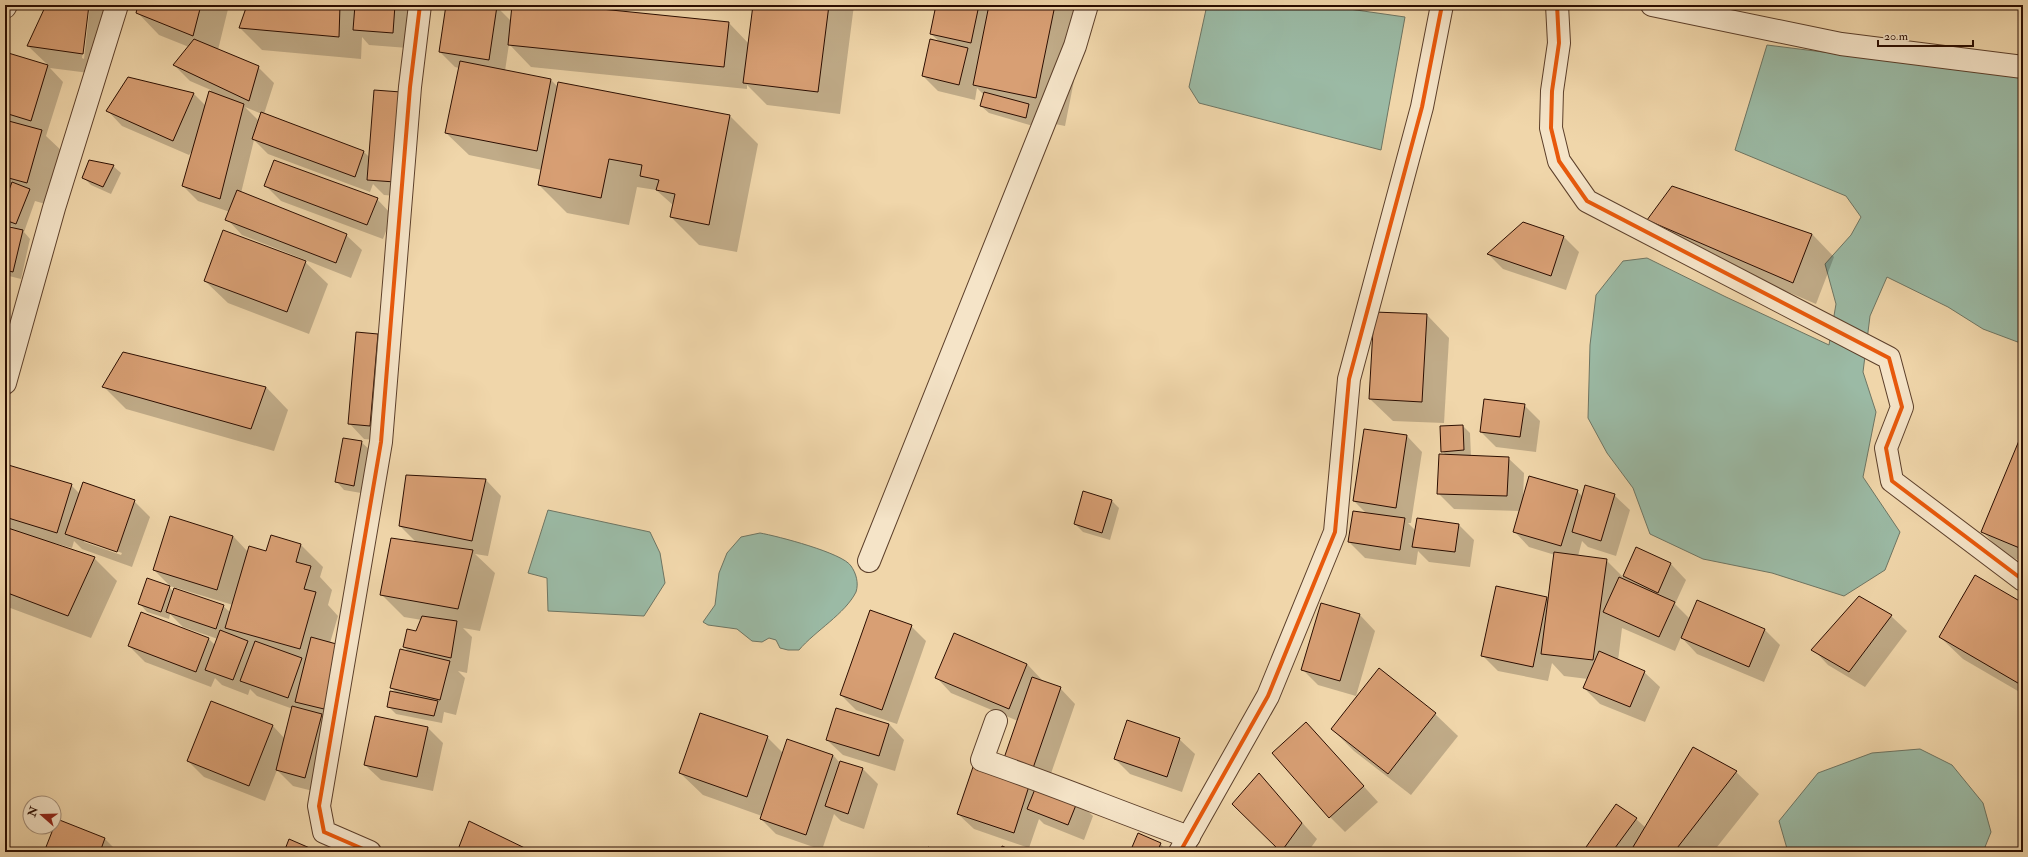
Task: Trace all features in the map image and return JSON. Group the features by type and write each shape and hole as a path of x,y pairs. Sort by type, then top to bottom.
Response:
{"street":[{"path":"5,383 54,208 117,5"},
{"path":"370,852 324,832 319,806 381,442 410,86 420,5"},
{"path":"869,561 1076,46 1087,5"},
{"path":"996,721 982,760 1056,786 1107,808 1185,845 1268,696 1335,532 1349,379 1422,107 1442,5"},
{"path":"1557,5 1559,43 1552,91 1551,128 1559,161 1587,201 1889,358 1902,407 1886,448 1892,481 2023,580"},
{"path":"1652,5 1841,44 2023,67"}],"shaded area":[{"path":"1207,5 1321,5 1405,17 1381,150 1199,103 1189,87"},
{"path":"1767,45 2023,77 2023,344 1983,329 1948,307 1887,277 1870,316 1863,372 1876,412 1863,477 1900,532 1885,570 1844,596 1772,573 1703,559 1650,534 1633,488 1607,453 1588,418 1590,345 1596,295 1623,261 1647,258 1829,345 1836,304 1825,264 1851,235 1861,217 1846,196 1735,150"},
{"path":"548,510 650,532 660,553 665,583 644,616 548,611 547,578 528,573"},
{"path":"760,533 809,546 836,556 851,566 856,575 856,592 845,608 799,650 780,648 776,640 769,638 762,642 752,641 737,629 708,625 703,622 715,605 719,573 727,553 741,537"},
{"path":"1920,749 1952,765 1983,803 1991,832 1983,852 1788,852 1779,821 1818,773 1872,753"}],"building":[{"path":"46,5 89,5 83,54 27,46"},
{"path":"138,5 201,5 193,36 136,13"},
{"path":"247,5 340,5 339,37 239,28"},
{"path":"355,5 395,5 393,33 353,30"},
{"path":"446,5 497,6 489,60 439,52"},
{"path":"512,5 562,5 729,22 724,67 508,45"},
{"path":"753,5 829,5 818,92 743,83"},
{"path":"936,5 979,5 971,43 930,34"},
{"path":"989,5 1055,5 1036,98 973,85"},
{"path":"194,39 259,66 249,101 173,65"},
{"path":"930,39 968,48 959,85 922,76"},
{"path":"5,52 48,65 31,121 5,113"},
{"path":"460,61 551,79 537,151 445,133"},
{"path":"128,77 194,93 173,141 106,111"},
{"path":"558,82 730,115 709,225 670,217 675,194 656,190 659,180 640,176 642,165 609,159 601,198 538,185"},
{"path":"374,90 401,92 395,182 367,180"},
{"path":"209,91 244,104 220,199 182,186"},
{"path":"984,92 1029,104 1026,118 980,106"},
{"path":"261,112 364,151 355,177 252,139"},
{"path":"5,120 42,130 27,183 5,177"},
{"path":"89,160 114,165 103,187 82,178"},
{"path":"274,160 378,198 367,225 264,186"},
{"path":"12,182 30,189 16,224 5,220 5,201"},
{"path":"1672,186 1812,234 1793,283 1647,220"},
{"path":"237,190 347,234 336,263 225,220"},
{"path":"1523,222 1564,236 1551,276 1487,254"},
{"path":"5,226 23,230 13,272 5,270"},
{"path":"223,230 306,261 287,312 204,281"},
{"path":"1374,312 1427,314 1422,402 1369,399"},
{"path":"356,332 378,334 370,426 348,424"},
{"path":"123,352 266,387 251,429 102,387"},
{"path":"1484,399 1525,404 1520,437 1480,432"},
{"path":"1463,425 1464,450 1441,452 1440,426"},
{"path":"1364,429 1407,435 1396,508 1353,501"},
{"path":"2023,431 2023,548 2022,549 1981,532"},
{"path":"343,438 362,441 354,486 335,482"},
{"path":"1439,454 1509,457 1507,496 1437,494"},
{"path":"5,464 72,484 57,533 5,517"},
{"path":"406,475 486,479 472,541 399,526"},
{"path":"1529,476 1578,490 1561,546 1513,532"},
{"path":"83,482 135,500 117,552 65,534"},
{"path":"1585,485 1615,494 1601,541 1572,532"},
{"path":"1083,491 1112,500 1102,533 1074,524"},
{"path":"1353,511 1405,518 1400,550 1348,542"},
{"path":"170,516 233,536 217,590 153,570"},
{"path":"1417,518 1459,524 1455,552 1412,547"},
{"path":"5,527 95,557 68,616 5,592"},
{"path":"271,535 301,544 296,562 311,566 304,589 316,592 300,649 225,628 249,546 266,551"},
{"path":"391,538 473,550 458,609 380,595"},
{"path":"1636,547 1671,563 1658,593 1623,576"},
{"path":"1554,552 1607,559 1593,660 1541,654"},
{"path":"1975,575 2023,603 2023,686 1939,637"},
{"path":"1619,577 1675,602 1659,637 1603,612"},
{"path":"147,578 170,586 161,612 138,604"},
{"path":"1496,586 1547,597 1533,667 1481,656"},
{"path":"174,588 224,605 216,629 166,612"},
{"path":"1859,596 1892,615 1849,672 1811,650"},
{"path":"1697,600 1765,629 1749,667 1681,638"},
{"path":"1321,603 1360,614 1340,681 1301,670"},
{"path":"870,610 912,625 882,710 840,695"},
{"path":"141,612 209,638 196,672 128,646"},
{"path":"422,616 457,621 451,658 403,647 407,629 416,631"},
{"path":"220,630 248,641 233,680 205,670"},
{"path":"954,633 1027,664 1009,709 935,678"},
{"path":"311,637 340,645 324,709 295,702"},
{"path":"255,641 302,658 288,698 240,681"},
{"path":"400,649 450,661 440,700 390,688"},
{"path":"1599,651 1645,671 1630,707 1583,688"},
{"path":"1379,668 1436,713 1388,774 1331,729"},
{"path":"1032,677 1061,687 1031,774 1002,764"},
{"path":"390,691 438,701 434,716 387,707"},
{"path":"211,701 273,725 249,786 187,761"},
{"path":"292,706 322,714 305,778 276,770"},
{"path":"836,708 889,724 879,756 826,740"},
{"path":"700,713 768,736 747,797 679,773"},
{"path":"375,716 428,727 417,777 364,765"},
{"path":"1127,720 1180,738 1167,777 1114,759"},
{"path":"1306,722 1364,786 1329,818 1272,753"},
{"path":"787,739 833,755 806,835 760,819"},
{"path":"1693,747 1737,771 1674,852 1640,852 1633,847"},
{"path":"840,761 863,768 848,814 825,806"},
{"path":"974,764 1030,783 1014,833 957,814"},
{"path":"1259,773 1302,823 1281,852 1232,804"},
{"path":"1037,784 1078,800 1068,825 1027,809"},
{"path":"1616,804 1637,818 1612,852 1587,852 1584,850"},
{"path":"62,821 105,838 100,852 58,852 46,847 51,835 62,835"},
{"path":"469,821 533,852 457,852"},
{"path":"1138,833 1161,843 1157,852 1130,852"},
{"path":"289,839 319,852 284,852"},
{"path":"1002,846 1016,852 1000,852"},
{"path":"928,847 939,852 923,852"}],"cycle path":[{"path":"370,852 324,832 319,806 381,442 410,87 420,5"},
{"path":"1180,852 1268,696 1335,532 1349,379 1422,107 1442,5"},
{"path":"1557,5 1559,43 1552,91 1551,128 1559,161 1587,201 1889,358 1902,407 1886,448 1892,481 2023,580"}]}
